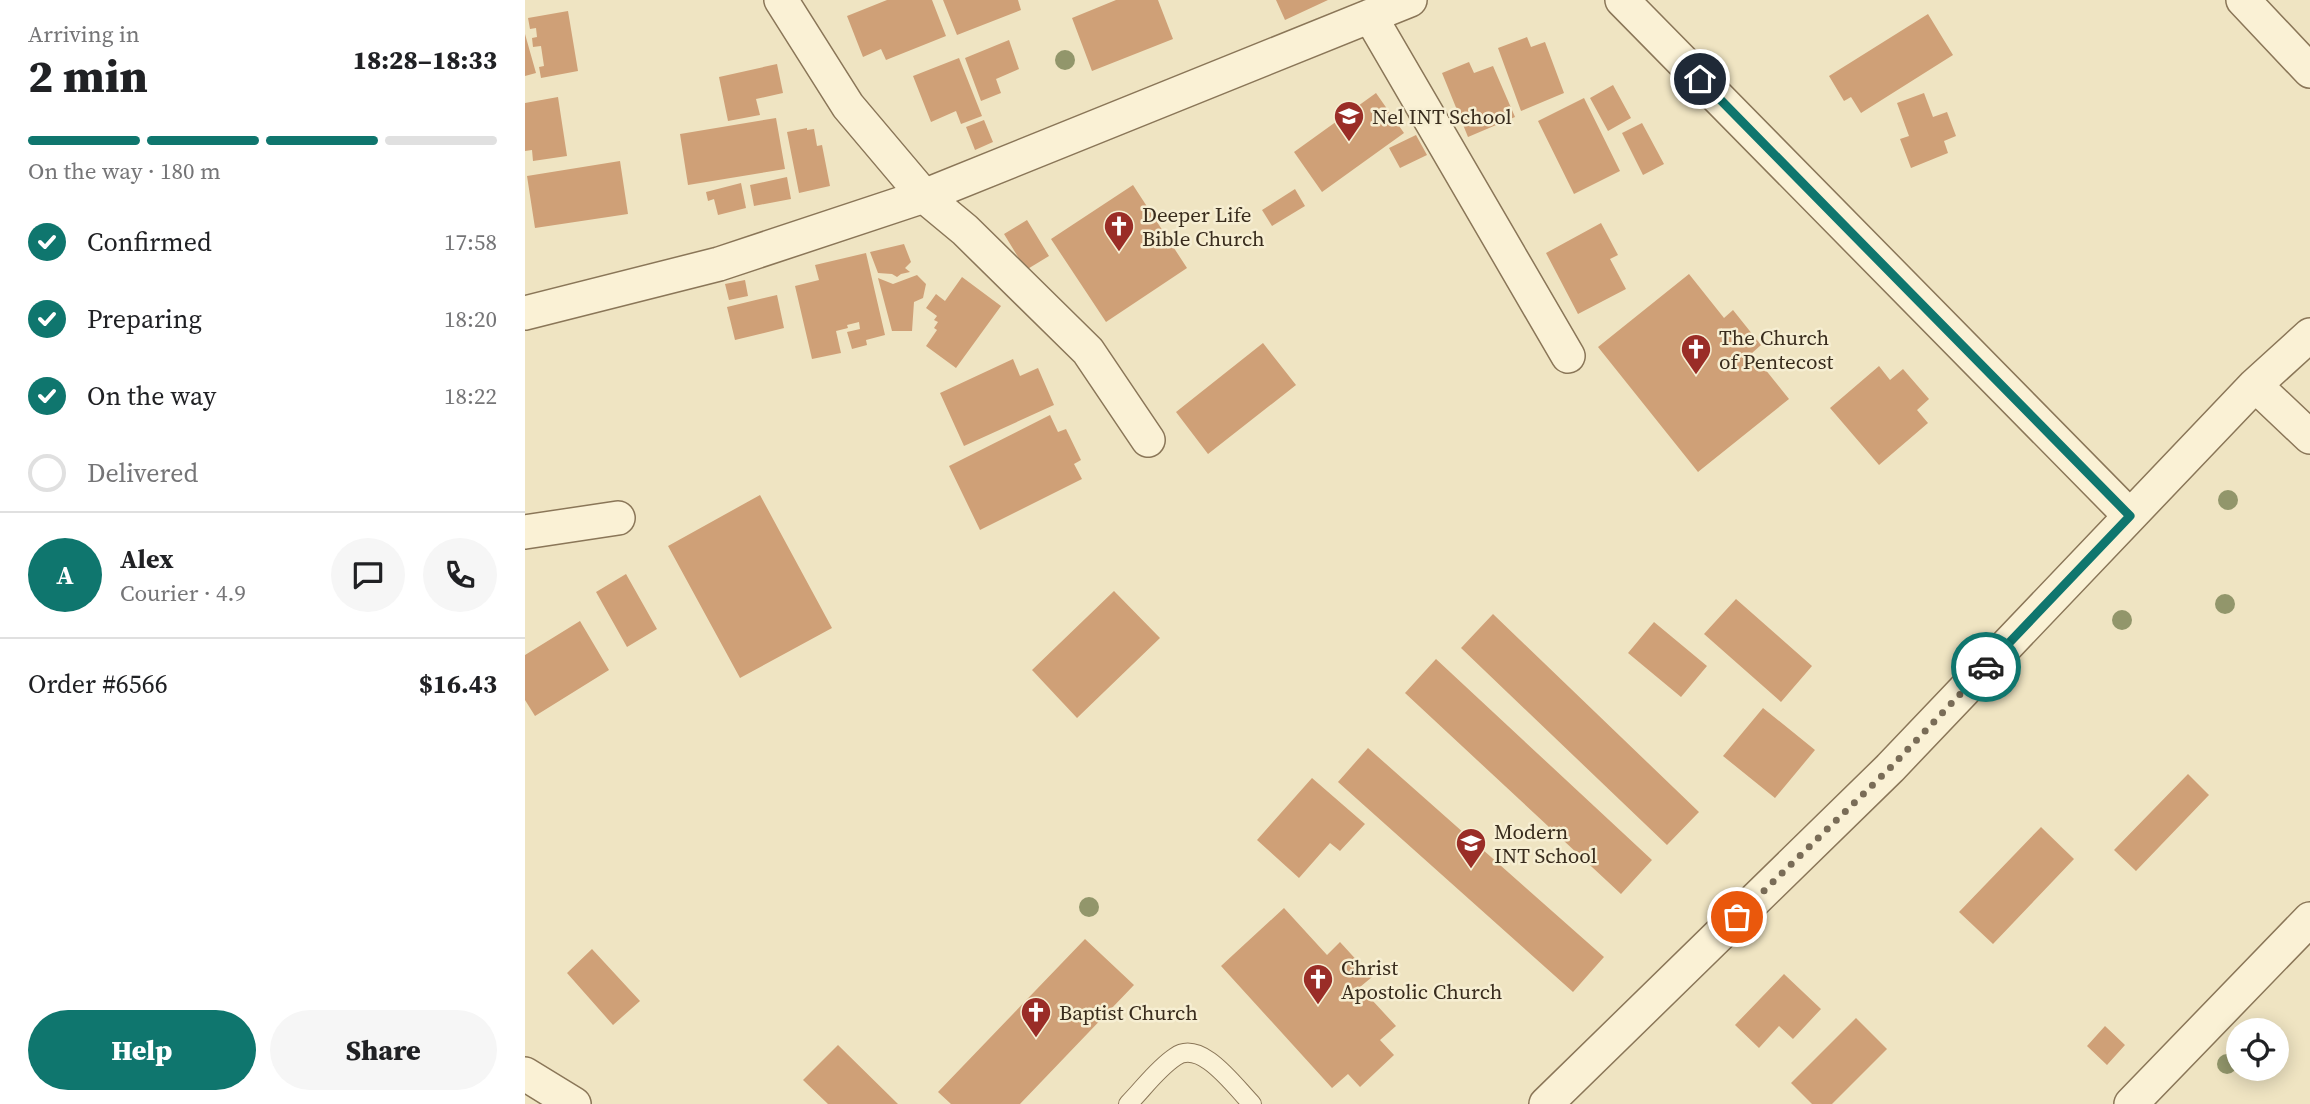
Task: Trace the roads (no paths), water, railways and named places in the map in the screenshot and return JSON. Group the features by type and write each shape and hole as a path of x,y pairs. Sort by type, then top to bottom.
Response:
{"street":[{"path":"781,0 848,106 924,196 965,230 1088,351 1148,440"},
{"path":"525,313 719,264 924,196 1410,0"},
{"path":"1622,0 2130,516"},
{"path":"2243,0 2310,71"},
{"path":"1370,16 1568,356"},
{"path":"1546,1104 1890,768 2255,385 2310,335"},
{"path":"2255,385 2310,437"},
{"path":"525,532 618,518"},
{"path":"2131,1104 2310,919"},
{"path":"525,1074 574,1104"}],"lane":[{"path":"1128,1104 1176,1055 1191,1051 1208,1058 1252,1104"}],"place":[{"name":"Nel INT School","path":"1349,143"},
{"name":"Deeper Life Bible Church","path":"1119,253"},
{"name":"The Church of Pentecost","path":"1696,376"},
{"name":"Modern INT School","path":"1471,870"},
{"name":"Christ Apostolic Church","path":"1318,1006"},
{"name":"Baptist Church","path":"1036,1039"}]}
